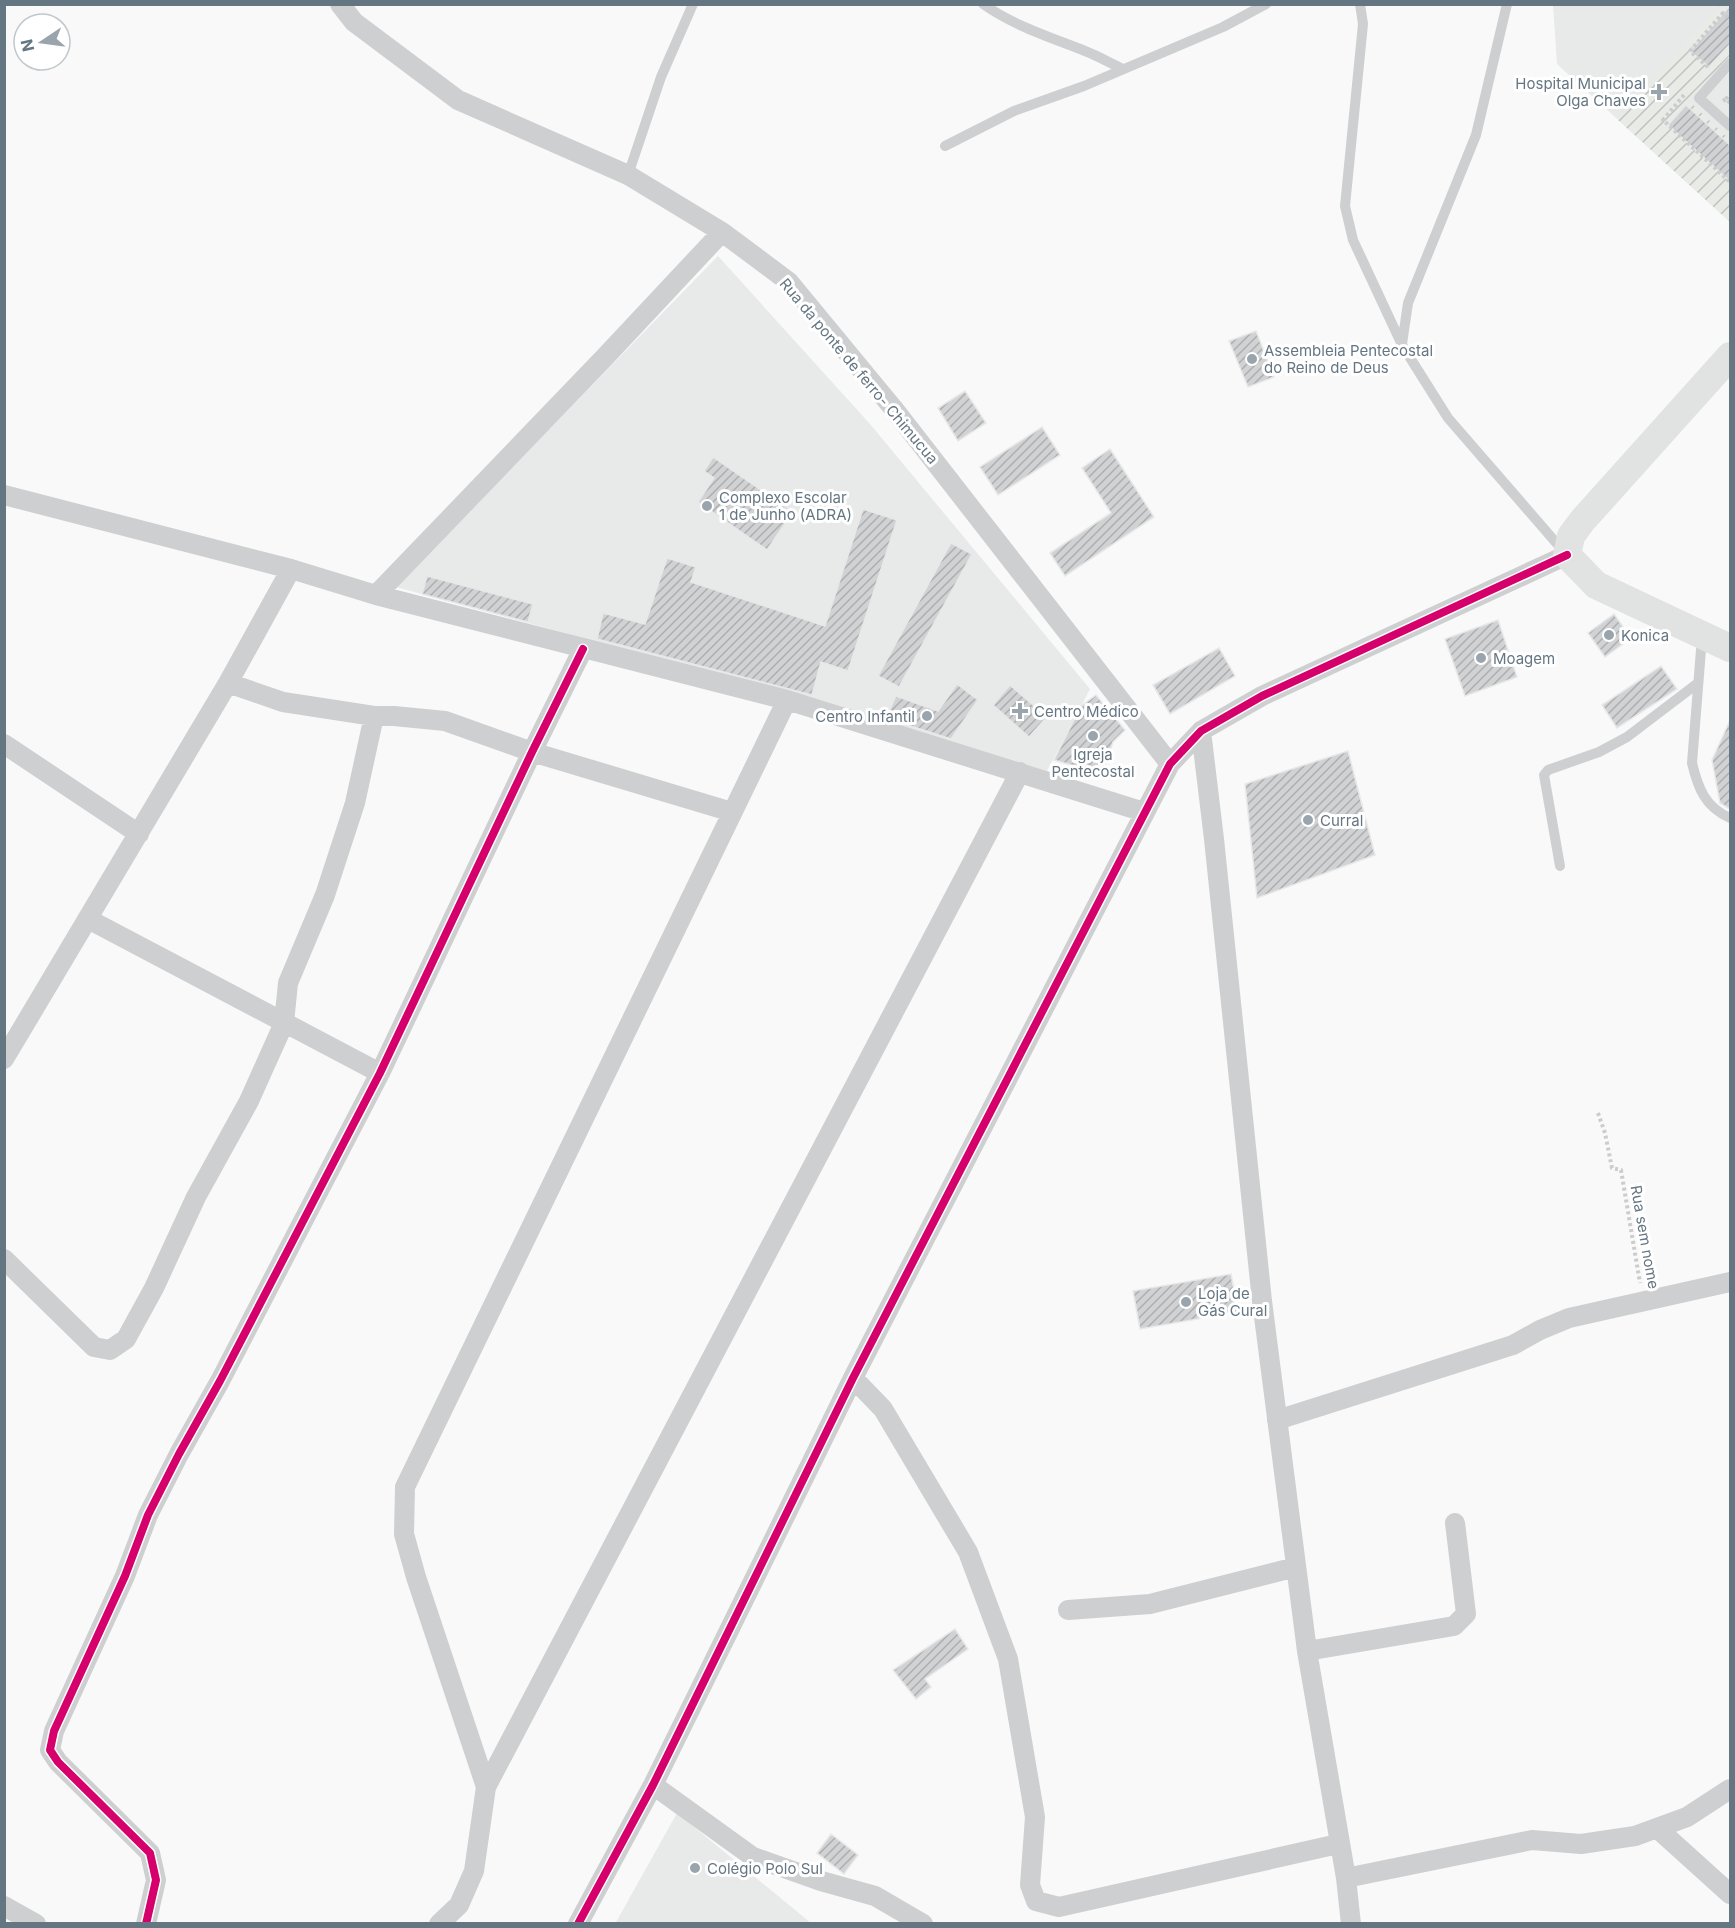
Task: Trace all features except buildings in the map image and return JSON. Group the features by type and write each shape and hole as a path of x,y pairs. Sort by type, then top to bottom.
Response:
{"main road":[{"path":"1731,356 1582,521 1571,536 1567,555 1596,585 1731,648"}],"street":[{"name":"Rua da ponte de ferro- Chimucua","path":"340,4 354,22 458,100 628,175 722,232 789,282 893,408 1170,764"},
{"path":"376,596 722,232"},
{"path":"4,495 291,569 376,596 787,700 1144,812"},
{"path":"584,1921 853,1378 1170,764 1201,731 1262,696 1567,555"},
{"path":"4,1059 228,683 291,569"},
{"path":"146,1923 156,1880 150,1853 58,1762 50,1750 54,1731 125,1576 148,1515 380,1074 583,649"},
{"path":"228,683 283,702 374,716 445,721 532,752 732,813"},
{"path":"486,1787 404,1534 405,1487 787,700"},
{"path":"4,1259 94,1347 110,1350 126,1339 154,1288 196,1197 249,1101 284,1023 288,983 325,895 355,803 374,716"},
{"path":"1201,731 1262,1301 1307,1651 1338,1844 1346,1878 1346,1922"},
{"path":"4,744 139,834"},
{"path":"439,1923 459,1905 474,1870 486,1787 1020,772"},
{"path":"88,919 380,1074"},
{"path":"1277,1420 1513,1345 1569,1318 1731,1282"},
{"path":"853,1378 883,1409 968,1552 1008,1659 1035,1817 1030,1885 1036,1901 1059,1907 1338,1844"},
{"path":"1307,1651 1454,1626 1466,1614 1455,1524"},
{"path":"1068,1610 1150,1604 1296,1568"},
{"path":"653,1785 753,1857 821,1881 875,1896 923,1923"},
{"path":"1346,1878 1532,1840 1581,1844 1635,1836 1687,1817 1731,1789"},
{"path":"1658,1829 1731,1894"},
{"path":"4,1906 36,1923"}],"lane":[{"path":"628,175 661,77 693,4"},
{"path":"983,4 995,13 1048,38 1085,51 1123,69"},
{"path":"945,146 1014,111 1084,86 1223,27 1266,4"},
{"path":"1360,4 1362,24 1345,206 1353,240 1402,345 1448,418 1567,555"},
{"path":"1402,345 1408,303 1476,135 1507,4"},
{"path":"1731,63 1700,98 1731,126"},
{"path":"1702,635 1692,763 1696,783 1707,803 1731,818"},
{"path":"1560,866 1544,775 1548,770 1599,752 1627,737 1698,683"}],"path":[{"path":"1701,75 1708,67 1690,51 1723,13 1731,20"},
{"path":"1687,92 1663,120 1731,182"},
{"path":"1726,99 1731,94"}],"shaded area":[{"name":"Hospital Municipal Olga Chaves","path":"1553,5 1730,5 1730,222 1557,64"},
{"name":"Hospital Municipal Olga Chaves","path":"1721,5 1730,5 1730,20 1723,14 1690,51 1708,67 1730,43 1730,55 1689,101 1730,140 1730,146 1686,105 1668,125 1730,182 1730,222 1618,120"},
{"name":"Complexo Escolar 1 de Junho (ADRA)","path":"718,256 870,424 1090,689 1047,771 811,700 396,587"},
{"name":"Colégio Polo Sul","path":"677,1813 811,1923 615,1924"}],"cycle path":[{"path":"578,1924 653,1785 853,1378 1170,764 1201,731 1262,696 1567,555"},
{"path":"146,1924 156,1880 150,1853 58,1762 50,1750 54,1731 125,1576 148,1515 380,1073 583,649"}],"place":[{"name":"Hospital Municipal Olga Chaves","path":"1659,92"},
{"name":"Assembleia Pentecostal do Reino de Deus","path":"1252,359"},
{"name":"Complexo Escolar 1 de Junho (ADRA)","path":"707,506"},
{"name":"Konica","path":"1609,635"},
{"name":"Moagem","path":"1481,658"},
{"name":"Centro Médico","path":"1020,711"},
{"name":"Centro Infantil","path":"927,716"},
{"name":"Igreja Pentecostal","path":"1093,736"},
{"name":"Curral","path":"1308,820"},
{"name":"Loja de Gás Cural","path":"1186,1302"},
{"name":"Colégio Polo Sul","path":"695,1868"}]}
